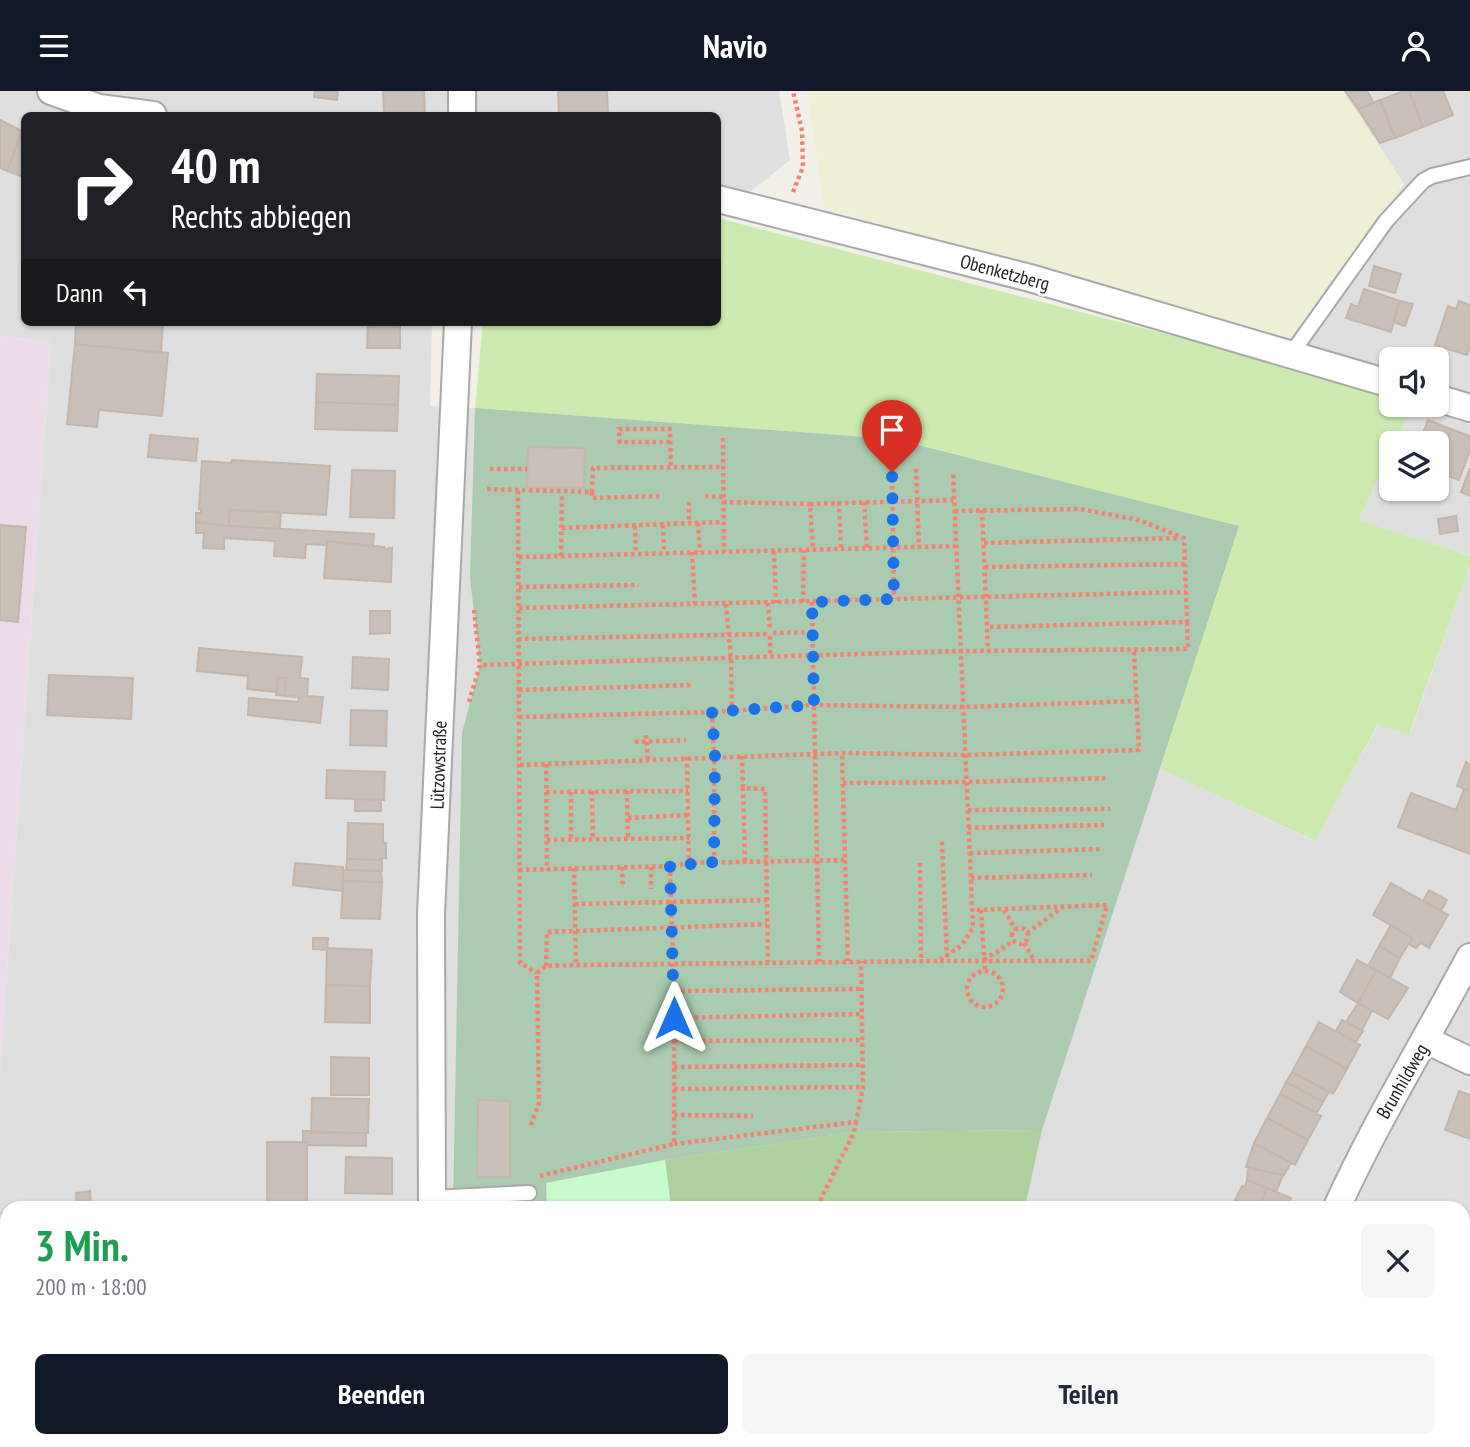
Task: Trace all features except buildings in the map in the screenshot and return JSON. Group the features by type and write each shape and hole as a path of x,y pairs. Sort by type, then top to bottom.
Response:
{"street":[{"path":"51,91 99,108 130,112"},
{"path":"462,91 462,112"},
{"name":"Obenketzberg","path":"721,200 1030,278 1379,380"},
{"name":"Lützowstraße","path":"432,1201 431,914 458,326"},
{"path":"1449,402 1470,408"},
{"name":"Brunhildweg","path":"1340,1201 1365,1146 1470,957"},
{"path":"1426,1040 1470,1061"}],"lane":[{"path":"1291,354 1386,222 1423,181 1432,176 1470,167"},
{"path":"451,1201 528,1193"}],"path":[{"path":"783,215 803,167 802,131 793,91"},
{"path":"670,442 620,442 620,429 670,429 671,467"},
{"path":"723,438 724,552"},
{"path":"584,468 723,467"},
{"path":"490,468 527,469"},
{"path":"593,468 592,498 662,496"},
{"path":"916,469 919,547"},
{"path":"892,472 894,599"},
{"path":"939,961 961,946 973,928 953,472"},
{"path":"487,489 592,492"},
{"path":"518,491 520,963 537,973"},
{"path":"561,556 562,493"},
{"path":"705,496 810,504 954,500"},
{"path":"688,502 689,523"},
{"path":"839,502 841,549"},
{"path":"864,502 867,548"},
{"path":"810,504 813,550"},
{"path":"955,512 1080,509 1139,520 1184,538"},
{"path":"982,510 988,651"},
{"path":"698,523 700,552"},
{"path":"562,528 723,523"},
{"path":"663,525 664,552"},
{"path":"635,526 636,553"},
{"path":"984,543 1184,538"},
{"path":"480,665 962,651 1188,649 1184,538"},
{"path":"519,557 956,545"},
{"path":"803,602 804,550"},
{"path":"775,551 776,603"},
{"path":"692,552 695,604"},
{"path":"985,567 1186,564"},
{"path":"519,587 639,585"},
{"path":"519,608 1186,592"},
{"path":"812,602 820,962"},
{"path":"466,710 480,665 473,603"},
{"path":"768,603 770,657"},
{"path":"726,604 732,711"},
{"path":"988,627 1187,622"},
{"path":"518,639 813,632"},
{"path":"520,765 715,756 842,753 966,755 1139,750 1135,649"},
{"path":"519,690 694,685"},
{"path":"519,717 712,712 814,705 963,707 1138,701"},
{"path":"712,712 715,756 714,862"},
{"path":"647,738 648,759"},
{"path":"635,742 647,738 686,740"},
{"path":"842,753 848,961"},
{"path":"742,756 745,861"},
{"path":"687,757 689,863"},
{"path":"546,764 547,870"},
{"path":"843,782 1110,778"},
{"path":"743,788 765,789 768,962"},
{"path":"592,791 593,839"},
{"path":"627,791 628,839"},
{"path":"546,792 688,791"},
{"path":"571,792 571,839"},
{"path":"968,810 1110,809"},
{"path":"628,818 688,815"},
{"path":"968,828 1104,825"},
{"path":"547,840 689,838"},
{"path":"942,842 947,957"},
{"path":"970,853 1103,849"},
{"path":"519,870 845,860"},
{"path":"920,863 920,961"},
{"path":"670,866 674,991 674,1144"},
{"path":"622,867 623,888"},
{"path":"650,867 651,889"},
{"path":"574,868 576,965"},
{"path":"971,879 1092,875"},
{"path":"575,904 767,900"},
{"path":"537,973 546,966 576,965 1091,961 1107,905 972,911"},
{"path":"1027,933 1064,907"},
{"path":"1003,909 1016,930"},
{"path":"981,910 985,971"},
{"path":"546,966 547,932 767,924"},
{"path":"973,928 981,927"},
{"path":"1016,930 1021,929 1027,933"},
{"path":"1014,941 1013,934 1016,930"},
{"path":"1014,941 1018,944 1024,943 1028,938 1027,933"},
{"path":"984,961 1014,941"},
{"path":"1024,943 1034,960"},
{"path":"820,1201 854,1132 863,1087 861,961"},
{"path":"985,971 996,975 1003,985 1003,992 997,1003 986,1008 974,1004 967,989 967,984 974,974 985,971"},
{"path":"531,1125 539,1103 537,973"},
{"path":"674,991 861,989"},
{"path":"674,1018 862,1014"},
{"path":"674,1041 862,1040"},
{"path":"674,1067 863,1065"},
{"path":"674,1089 863,1087"},
{"path":"674,1115 753,1116"},
{"path":"533,1177 674,1144 856,1122"}],"shaded area":[{"path":"0,91 779,91 790,160 750,192 721,185 721,112 21,112 21,326 432,326 430,406 894,439 1239,526 1160,769 1314,841 1379,724 1410,734 1470,565 1470,1201 0,1201 0,1073 51,341 0,337"},
{"path":"1343,91 1470,91 1470,556 1359,520 1379,477 1379,501 1449,501 1449,431 1401,431 1407,417 1449,417 1449,347 1379,347 1379,396 1274,362 1404,184"},
{"path":"0,337 51,341 0,1073"}],"green space":[{"path":"807,91 1343,91 1404,184 1291,339 824,208"},
{"path":"721,219 1274,362 1379,396 1379,417 1407,417 1401,431 1379,431 1379,477 1359,520 1470,556 1470,565 1409,735 1378,724 1315,841 1160,769 1239,526 894,439 475,408 483,326 721,326"},
{"path":"475,408 894,439 1239,526 1042,1130 854,1132 665,1160 547,1183 547,1201 453,1201 462,733 480,665 470,578"},
{"path":"1042,1130 1026,1201 670,1201 665,1160 854,1132"},
{"path":"665,1160 670,1201 547,1201 546,1183"}],"route":[{"path":"674,1018 670,866 714,862 715,756 712,712 814,705 812,602 894,599 892,472"}]}
